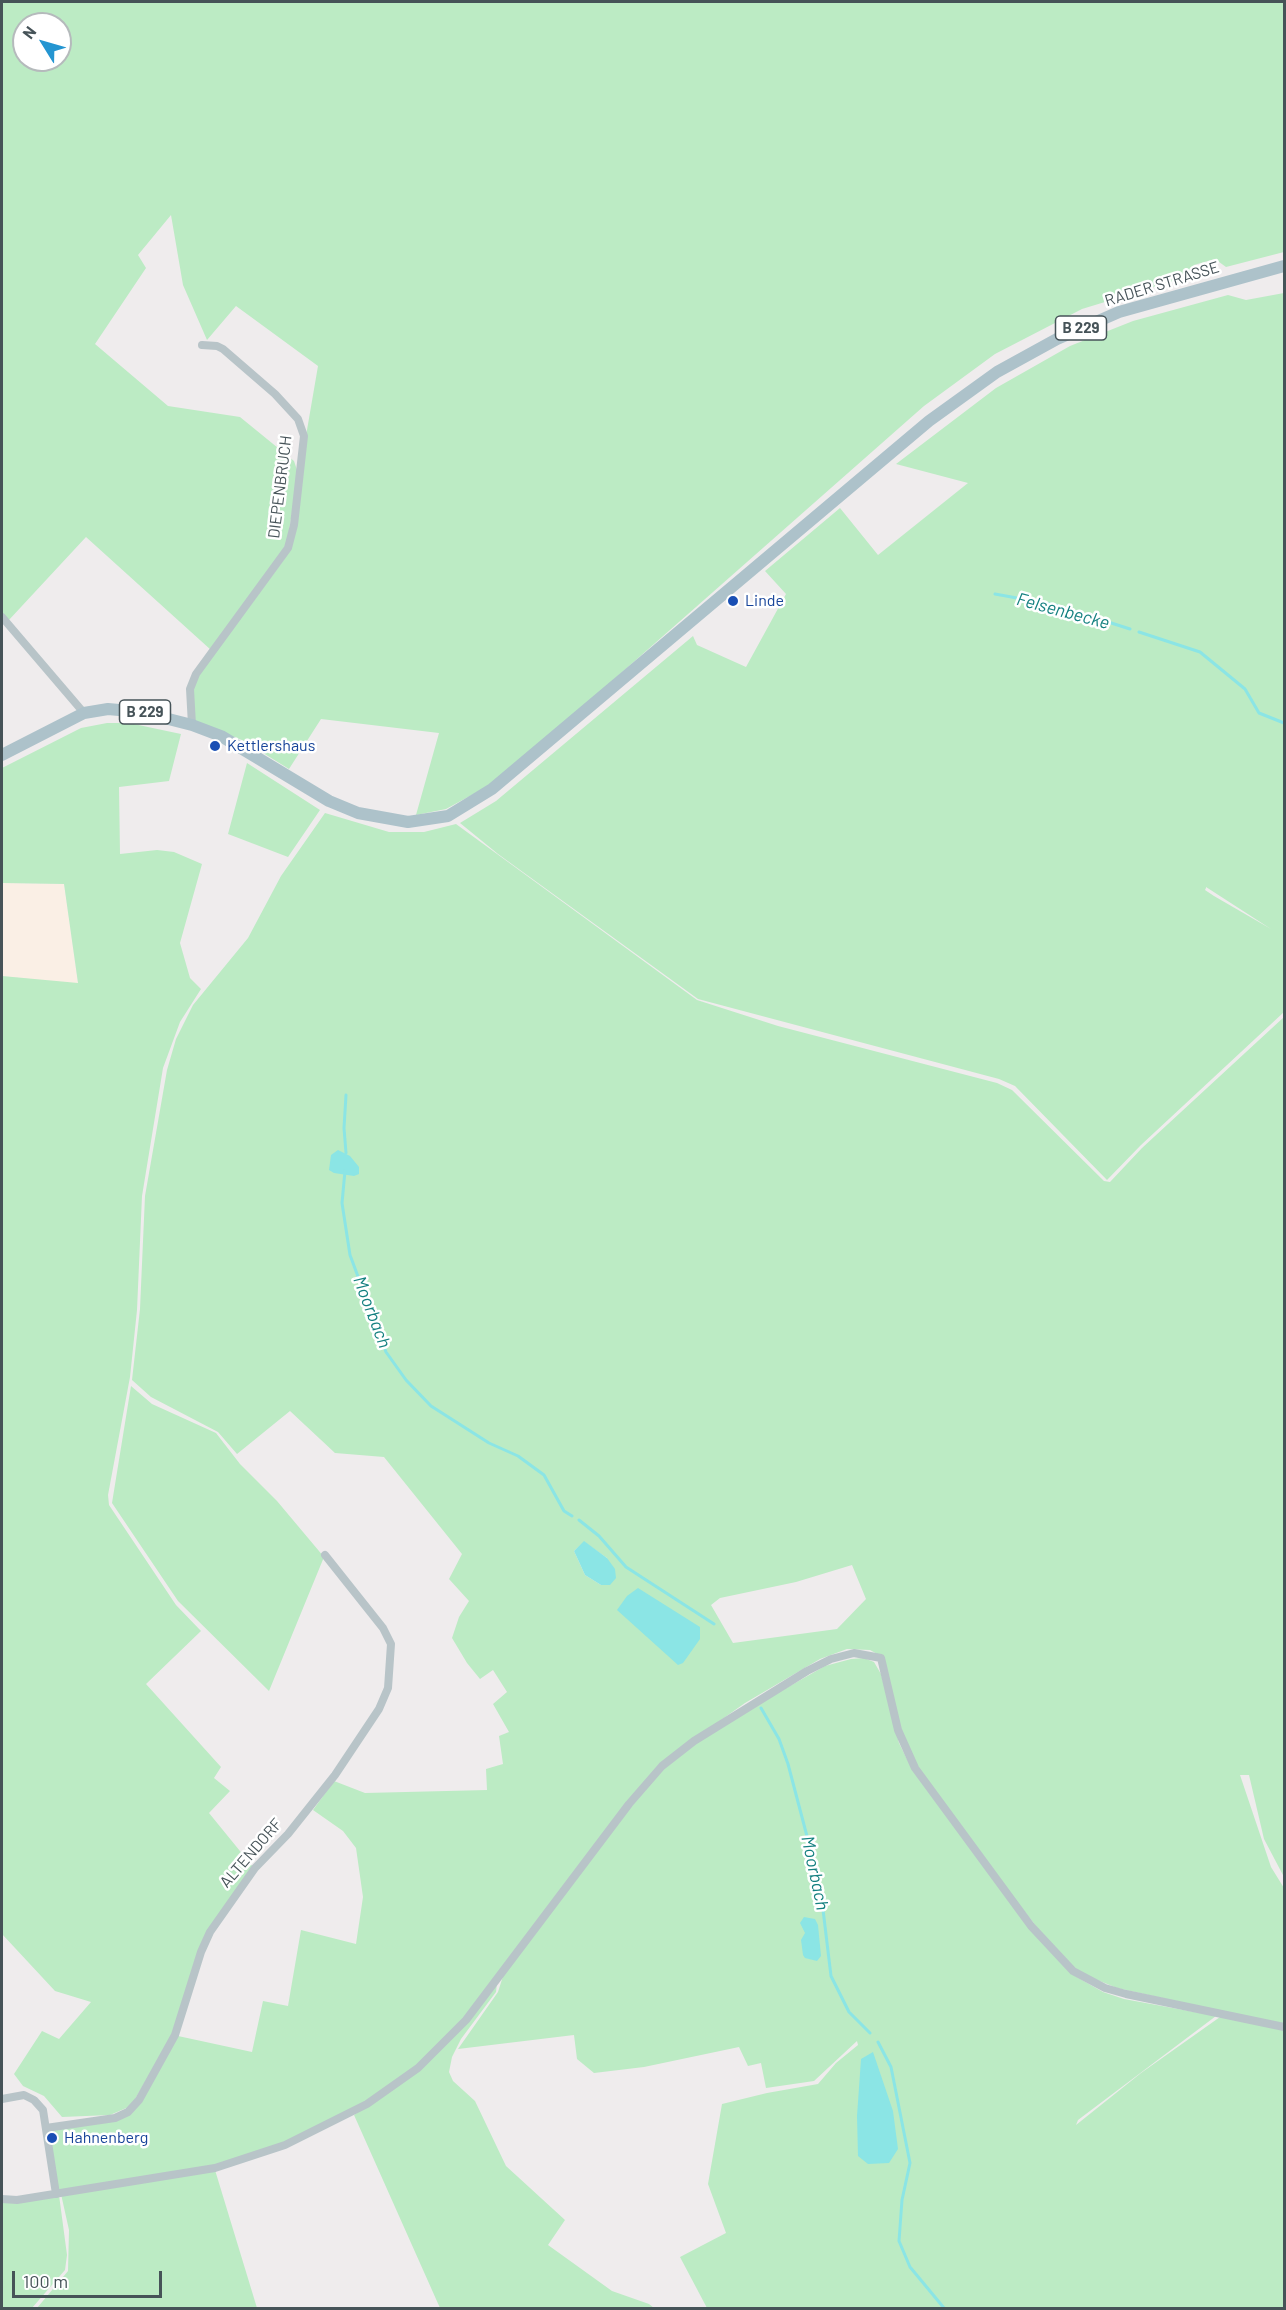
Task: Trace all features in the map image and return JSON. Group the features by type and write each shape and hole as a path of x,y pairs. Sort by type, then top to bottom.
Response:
{"main road":[{"name":"RADER STRASSE","path":"192,724 241,746 329,801 358,813 391,820 423,821 448,816 474,802 545,745 773,549 960,397 1022,358 1119,312 1284,266"},
{"name":"B 229","path":"2,755 84,713 120,709 192,724"}],"street":[{"name":"DIEPENBRUCH","path":"192,724 190,690 196,674 288,548 294,525 304,436 298,419 275,394 223,349 217,346 202,345"},
{"path":"2,617 84,713"},
{"name":"ALTENDORF","path":"46,2128 115,2118 135,2104 176,2035 201,1952 210,1932 255,1868 288,1834 335,1775 379,1709 388,1688 391,1644 383,1628 325,1555"},
{"path":"2,2199 56,2194 215,2168 285,2145 367,2104 418,2068 465,2020 629,1804 662,1766 694,1741 807,1671 831,1659 854,1653 881,1658 898,1730 915,1768 1031,1926 1073,1971 1104,1988 1126,1994 1284,2027"},
{"path":"2,2099 19,2095 34,2100 43,2110 56,2194"}],"shaded area":[{"path":"2,883 64,884 78,984 2,976"}],"green space":[{"path":"2,2 1284,2 1284,252 1226,267 1215,259 1194,265 1190,276 1082,309 995,354 924,406 544,741 490,785 446,809 416,815 439,733 321,719 289,769 242,740 193,722 193,683 285,558 318,366 236,306 207,340 183,285 171,215 138,255 146,268 95,344 168,406 240,417 294,461 298,473 288,538 282,555 211,650 86,537 8,621 2,614"},
{"path":"1284,293 1284,1012 1141,1145 1107,1180 1015,1086 999,1079 698,999 498,854 460,823 496,801 693,636 697,645 746,667 786,594 765,571 840,508 878,555 968,483 896,464 996,388 1070,346 1133,321 1228,295 1246,300","holes":["1206,887 1271,929 1214,896 1205,890"]},
{"path":"107,723 129,723 181,734 169,781 119,787 120,854 157,850 174,852 202,864 180,943 190,978 201,989 180,1022 163,1068 142,1196 137,1310 130,1377 108,1495 109,1505 176,1605 201,1631 146,1684 221,1767 214,1778 230,1791 209,1813 253,1867 207,1931 172,2036 131,2106 110,2115 62,2117 44,2096 23,2086 14,2074 42,2031 59,2039 91,2002 55,1991 2,1934 2,976 78,983 64,884 2,883 2,768 81,728"},
{"path":"247,763 320,810 288,857 228,834"},
{"path":"325,813 389,832 424,832 456,824 697,1000 778,1026 997,1083 1012,1090 1104,1181 1110,1182 1142,1148 1284,1017 1284,1877 1264,1839 1249,1775 1240,1775 1271,1867 1284,1888 1284,2025 1117,1988 1080,1973 1033,1926 918,1767 901,1729 881,1656 870,1650 847,1649 820,1659 745,1703 700,1735 626,1803 463,2019 417,2066 365,2102 284,2143 215,2167 58,2191 49,2130 129,2113 178,2036 252,2052 263,2001 288,2006 301,1930 356,1944 363,1897 356,1848 343,1831 313,1810 334,1781 365,1793 487,1790 486,1769 503,1764 499,1736 509,1732 493,1704 507,1692 493,1670 480,1679 452,1638 459,1617 469,1601 449,1579 462,1554 384,1457 335,1453 290,1411 237,1454 218,1432 151,1397 132,1380 140,1309 145,1196 167,1070 176,1039 193,1005 248,938 281,876","holes":["584,1542 607,1558 610,1585 601,1585 585,1575 574,1551","852,1565 866,1599 837,1629 733,1643 711,1605 720,1598 796,1582"]},
{"path":"131,1386 152,1404 216,1433 240,1464 277,1501 324,1557 269,1691 178,1601 112,1503"},
{"path":"864,1658 874,1662 881,1674 899,1743 910,1765 1075,1976 1103,1992 1124,1999 1216,2016 1078,2120 1076,2125 1141,2073 1220,2017 1284,2030 1284,2308 707,2308 680,2257 726,2233 708,2184 722,2104 818,2084 836,2063 858,2045 857,2041 814,2081 766,2088 761,2063 748,2066 739,2047 644,2067 594,2073 577,2059 574,2035 458,2049 498,1992 504,1973 613,1828 665,1767 684,1751 760,1703 825,1666"},
{"path":"497,1983 496,1992 461,2039 452,2057 449,2072 453,2081 475,2101 506,2166 565,2220 548,2245 612,2291 649,2304 654,2308 440,2308 354,2115 418,2069"},
{"path":"215,2170 257,2308 37,2308 68,2271 69,2230 61,2194"},
{"path":"59,2195 67,2255 65,2270 32,2308 2,2308 2,2201"}],"water":[{"path":"338,1150 350,1156 359,1167 359,1174 354,1176 329,1170 331,1155"},
{"path":"584,1541 607,1558 615,1569 616,1578 610,1585 601,1585 585,1575 574,1551"},
{"path":"638,1588 700,1627 700,1639 683,1663 678,1665 617,1610 627,1596"},
{"path":"804,1917 815,1919 818,1925 821,1956 817,1961 805,1958 803,1955 801,1940 805,1933 800,1923"},
{"path":"873,2052 893,2111 898,2149 889,2163 868,2164 858,2156 857,2116 861,2059"}],"waterway":[{"name":"Felsenbecke","path":"995,594 1055,605 1130,629"},
{"name":"Felsenbecke","path":"1139,632 1200,652 1245,689 1259,713 1284,723"},
{"name":"Moorbach","path":"346,1095 344,1128 346,1153"},
{"name":"Moorbach","path":"345,1171 342,1203 350,1255 386,1352 406,1380 431,1406 489,1443 518,1456 544,1475 564,1511 572,1516"},
{"name":"Moorbach","path":"579,1520 599,1536 626,1567 714,1624"},
{"name":"Moorbach","path":"761,1708 779,1739 788,1764 808,1840 821,1893 831,1976 849,2012 870,2033"},
{"name":"Moorbach","path":"878,2042 891,2067 910,2163 902,2200 899,2241 910,2267 944,2308"}],"place":[{"name":"Linde","path":"733,601"},
{"name":"Kettlershaus","path":"215,746"},
{"name":"Hahnenberg","path":"52,2138"}]}
